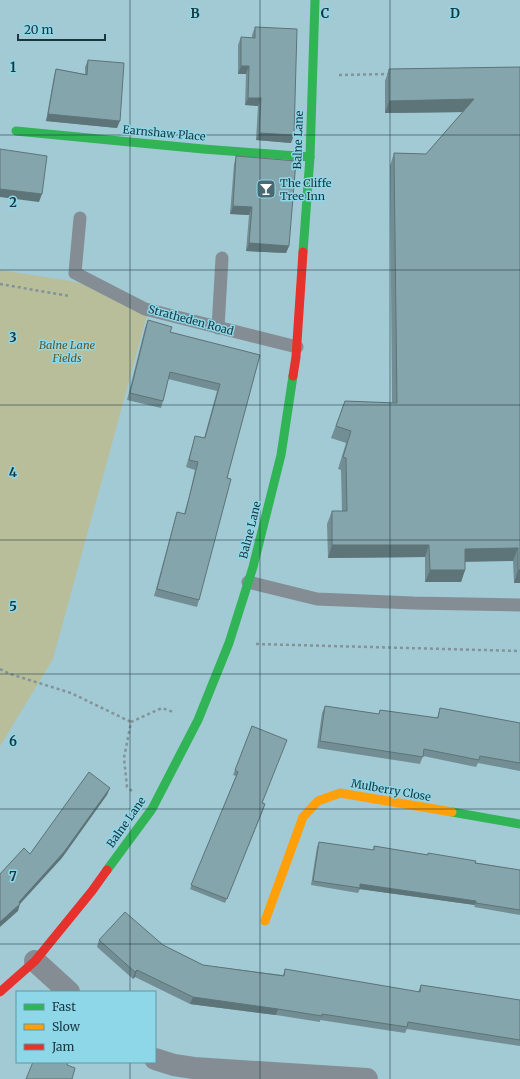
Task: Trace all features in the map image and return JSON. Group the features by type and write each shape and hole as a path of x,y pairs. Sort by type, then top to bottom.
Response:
{"street":[{"name":"Balne Lane","path":"0,992 35,960 92,892 152,809 198,720 229,643 253,567 281,455 296,358 310,157 314,0"},
{"name":"Earnshaw Place","path":"16,131 203,149 310,157"},
{"name":"Mulberry Close","path":"266,921 303,817 318,801 340,793 520,824"},
{"path":"35,960 68,991"},
{"path":"156,1059 174,1065 194,1068 367,1079"}],"lane":[{"name":"Stratheden Road","path":"80,218 75,273 145,309 297,347"},
{"path":"218,328 222,258"},
{"path":"248,582 317,599 520,605"}],"path":[{"path":"313,75 398,74"},
{"path":"229,643 520,651"},
{"path":"0,669 10,674 71,693 131,722"},
{"path":"131,722 162,708 198,720"},
{"path":"131,722 124,758 127,787 152,809"}],"green space":[{"name":"Balne Lane Fields","path":"0,270 71,281 152,304 146,319 53,659 0,746"}],"building":[{"path":"255,27 297,29 294,135 259,133 261,98 248,98 249,66 241,66 241,37 255,38"},
{"path":"88,60 124,63 120,121 48,114 56,69 87,75"},
{"path":"520,67 520,570 518,570 518,548 465,549 465,570 430,570 429,545 332,545 332,511 347,511 346,458 343,457 351,431 336,426 345,401 397,403 394,153 426,154 474,99 389,101 389,69"},
{"path":"0,149 47,156 42,194 0,189"},
{"path":"236,156 296,161 289,246 249,243 252,207 233,206"},
{"path":"148,320 172,327 170,332 260,355 227,478 231,479 199,600 157,589 177,512 185,514 198,462 189,460 195,436 205,438 220,384 170,372 163,401 130,393"},
{"path":"325,706 379,714 380,710 438,718 440,708 520,723 520,763 480,756 479,760 424,749 423,757 320,741"},
{"path":"252,726 287,740 262,803 265,804 227,899 191,885 238,772 235,770"},
{"path":"89,772 110,788 64,852 19,902 20,904 0,922 0,874 24,848 30,854"},
{"path":"319,842 374,850 374,846 428,855 428,853 476,861 475,863 520,870 520,910 476,903 476,901 360,884 360,888 313,881"},
{"path":"125,912 163,945 203,965 284,976 285,969 420,992 421,985 520,1000 520,1040 408,1022 407,1027 193,997 137,970 135,972 99,940"},
{"path":"33,1063 68,1063 67,1065 75,1068 72,1079 26,1079"}],"traffic: fast":[{"path":"303,252 310,157 315,0"},
{"path":"16,131 203,149 310,157"},
{"path":"107,870 152,809 198,720 229,643 253,567 281,455 293,376"},
{"path":"452,812 520,824"}],"traffic: slow":[{"path":"265,921 303,817 318,801 340,793 452,812"}],"traffic: jam":[{"path":"293,376 296,357 303,252"},
{"path":"0,992 35,961 92,891 107,870"}],"place":[{"name":"The Cliffe Tree Inn","path":"266,189"}]}
